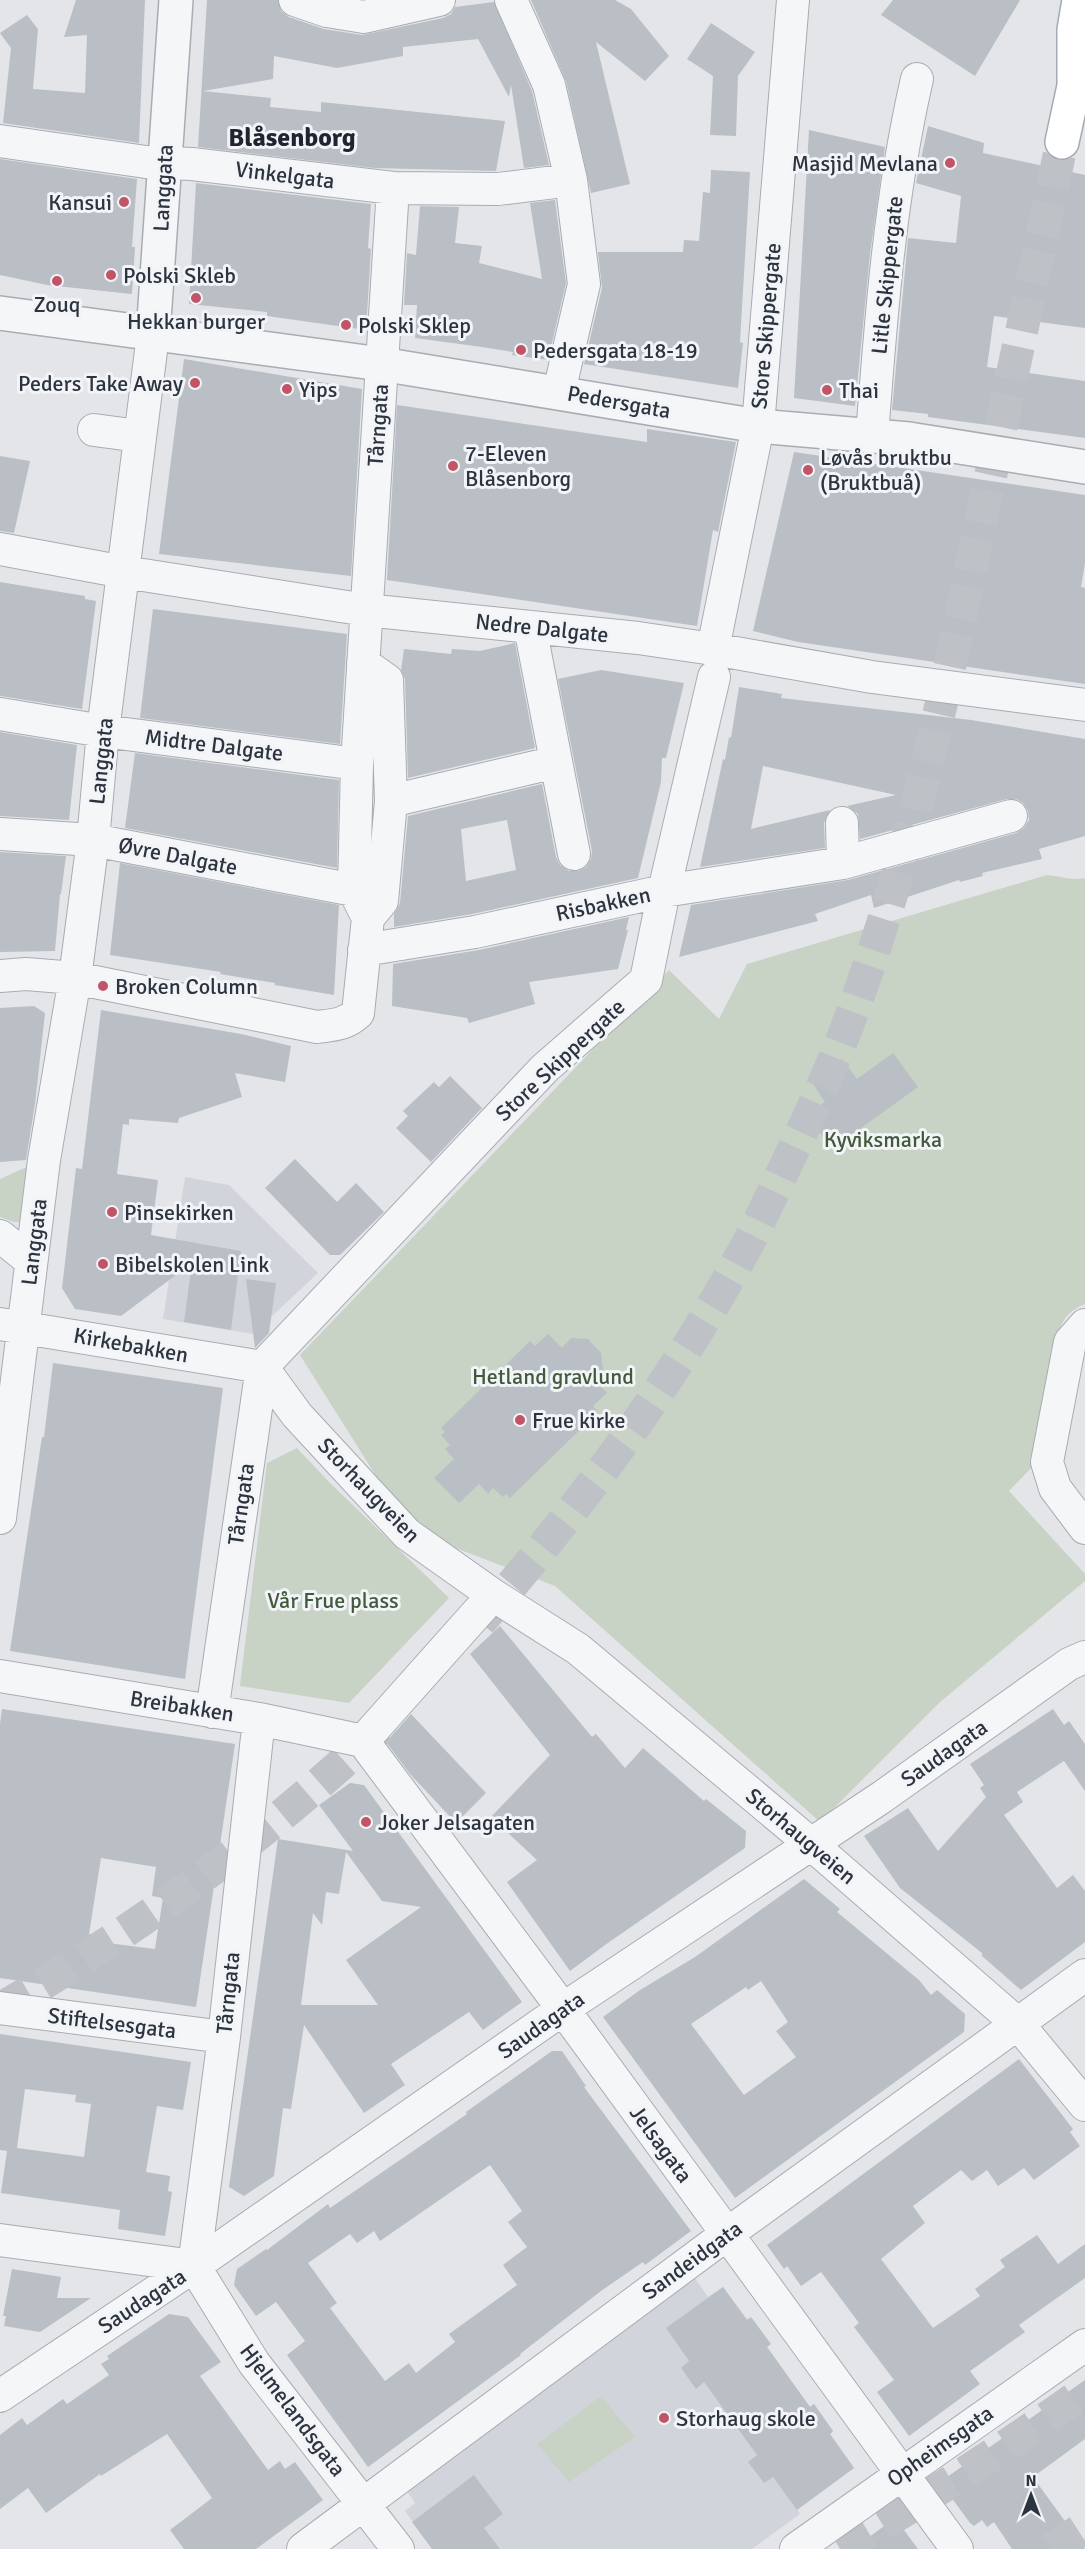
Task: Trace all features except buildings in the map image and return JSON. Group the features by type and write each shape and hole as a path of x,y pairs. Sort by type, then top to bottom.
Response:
{"main road":[{"path":"1062,142 1079,74 1074,30 1079,0"}],"street":[{"name":"Langgata","path":"0,1518 12,1325 31,1261 44,1160 75,978 93,840 103,731 157,303 176,0"},
{"path":"296,0 327,11 364,17 439,0"},
{"path":"511,0 549,85 571,180 584,284 559,392"},
{"name":"Store Skippergate","path":"262,1368 545,1068 646,980 714,663 758,426 794,0"},
{"name":"Litle Skippergate","path":"872,436 882,302 902,152 917,79"},
{"name":"Vinkelgata","path":"0,141 164,163 192,164 393,188 498,189 571,180"},
{"name":"Tårngata","path":"368,918 354,890 357,764 393,188"},
{"name":"Pedersgata","path":"0,313 381,364 758,426 909,439 1085,467"},
{"path":"94,430 140,436"},
{"name":"Nedre Dalgate","path":"0,549 124,572 366,610 530,627 714,663 872,677 1085,705"},
{"path":"530,627 574,854"},
{"path":"0,976 26,974 75,978 316,1027 349,1021 358,1013 368,918 382,901 391,801 387,680 363,663"},
{"name":"Midtre Dalgate","path":"0,714 103,731 357,764"},
{"path":"391,801 556,762"},
{"name":"Risbakken","path":"364,950 475,932 664,891 843,863 1011,816"},
{"path":"842,823 843,863"},
{"name":"Øvre Dalgate","path":"0,834 93,840 354,890"},
{"path":"0,1236 31,1261"},
{"name":"Kirkebakken","path":"12,1325 262,1368"},
{"path":"1085,1325 1076,1332 1070,1342 1047,1462 1055,1488 1085,1528"},
{"name":"Tårngata","path":"212,1712 262,1368"},
{"name":"Storhaugveien","path":"262,1368 297,1415 406,1534 578,1649 811,1844 1017,2024 1085,2105"},
{"path":"363,1741 493,1594"},
{"name":"Saudagata","path":"0,2396 194,2266 563,2009 882,1797 1069,1664 1085,1657"},
{"name":"Breibakken","path":"0,1676 259,1719 363,1741"},
{"name":"Tårngata","path":"194,2266 224,2037 259,1719"},
{"name":"Jelsagata","path":"363,1741 563,2009 957,2549"},
{"name":"Sandeidgata","path":"303,2549 727,2234 1085,1975"},
{"name":"Stiftelsesgata","path":"0,2008 224,2037"},
{"path":"0,2240 194,2266"},
{"name":"Hjelmelandsgata","path":"194,2266 254,2364 398,2549"},
{"name":"Opheimsgata","path":"796,2549 1085,2345"}],"shaded area":[{"path":"185,1177 229,1185 318,1273 253,1334 163,1319"},
{"name":"Storhaug skole","path":"695,2278 708,2297 723,2287 747,2319 751,2317 770,2344 767,2347 810,2407 814,2404 833,2431 830,2434 854,2468 797,2509 800,2514 752,2549 432,2549 405,2511 415,2503 407,2491"}],"green space":[{"path":"1047,875 1071,879 1085,878 1085,1304 1067,1317 1057,1337 1036,1463 1009,1491 1085,1574 1085,1581 940,1702 820,1822 555,1586 445,1544 388,1495 300,1355 669,970 719,1019 747,964"},
{"path":"29,1166 21,1222 0,1217 0,1179"},
{"name":"Vår Frue plass","path":"297,1448 449,1598 349,1703 240,1686 267,1463"},
{"path":"601,2396 635,2437 569,2482 537,2444"}],"tunnel":[{"path":"480,1622 590,1488 689,1345 747,1245 811,1113 841,1042 869,966 920,792 961,614 1062,142"},
{"path":"0,2009 102,1947 200,1879 294,1805 383,1725"},
{"path":"840,2549 964,2473 1085,2391"},
{"path":"1051,2549 1085,2527"}],"place":[{"name":"Masjid Mevlana","path":"950,163"},
{"name":"Kansui","path":"124,202"},
{"name":"Polski Skleb","path":"111,275"},
{"name":"Zouq","path":"57,281"},
{"name":"Hekkan burger","path":"196,298"},
{"name":"Polski Sklep","path":"346,325"},
{"name":"Pedersgata 18-19","path":"521,350"},
{"name":"Peders Take Away","path":"195,383"},
{"name":"Yips","path":"287,389"},
{"name":"Thai","path":"827,390"},
{"name":"7-Eleven Blåsenborg","path":"453,466"},
{"name":"Løvås bruktbu (Bruktbuå)","path":"808,470"},
{"name":"Broken Column","path":"103,986"},
{"name":"Pinsekirken","path":"112,1212"},
{"name":"Bibelskolen Link","path":"103,1264"},
{"name":"Frue kirke","path":"520,1420"},
{"name":"Joker Jelsagaten","path":"366,1822"},
{"name":"Storhaug skole","path":"664,2418"}],"district":[{"name":"Blåsenborg","path":"292,138"}],"park label":[{"name":"Kyviksmarka","path":"883,1139"},
{"name":"Hetland gravlund","path":"553,1376"}]}
